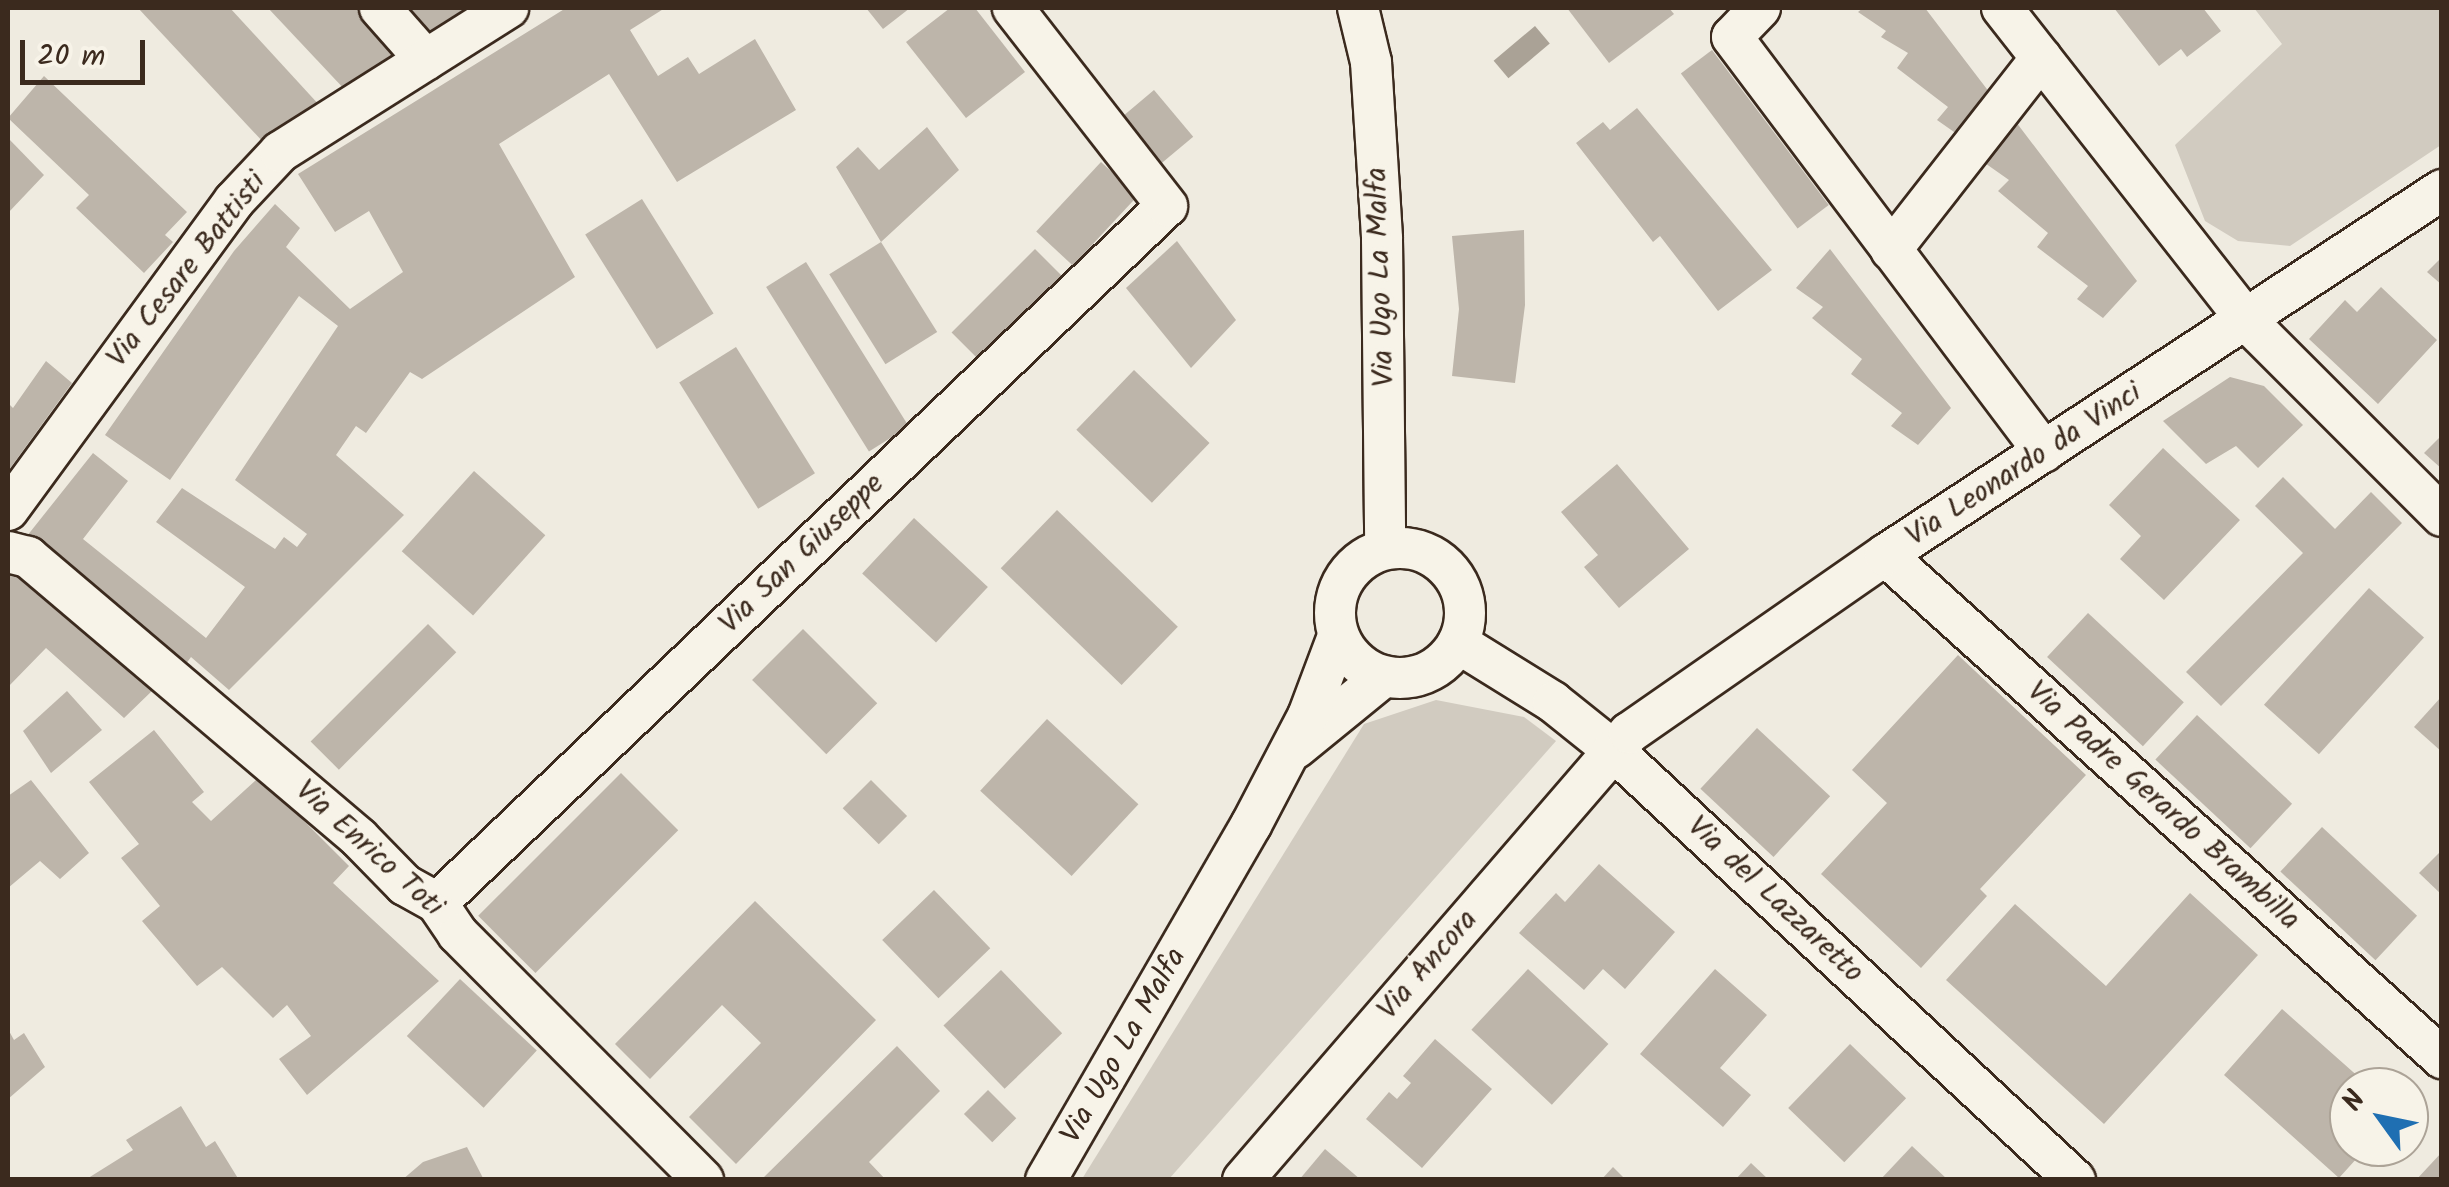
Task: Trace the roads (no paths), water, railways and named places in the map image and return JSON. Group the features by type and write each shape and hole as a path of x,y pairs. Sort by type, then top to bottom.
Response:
{"street":[{"path":"380,8 426,60"},
{"name":"Via Cesare Battisti","path":"8,510 234,201 280,152 508,8"},
{"name":"Via San Giuseppe","path":"436,903 1167,206 1013,8"},
{"name":"Via Ugo La Malfa","path":"1046,1180 1289,754 1338,636 1337,592 1365,557 1386,548 1382,239 1371,62 1358,8"},
{"path":"1760,8 1732,38 2044,452"},
{"path":"2002,8 2248,322 2442,516"},
{"path":"1892,250 2041,58"},
{"name":"Via Leonardo da Vinci","path":"1613,750 1885,555 2248,322 2442,190"},
{"path":"1386,548 1427,553 1457,581 1465,622 1458,643"},
{"name":"Via Enrico Toti","path":"8,552 28,557 359,838 405,885 436,903 458,934 703,1180"},
{"name":"Via Padre Gerardo Brambilla","path":"1885,555 2442,1058"},
{"path":"1338,636 1348,654 1384,676"},
{"name":"Via Ugo La Malfa","path":"1289,754 1384,676 1427,672 1458,643"},
{"name":"Via del Lazzaretto","path":"1458,643 1553,702 1613,750 2075,1180"},
{"name":"Via Ancora","path":"1243,1180 1613,750"}]}
